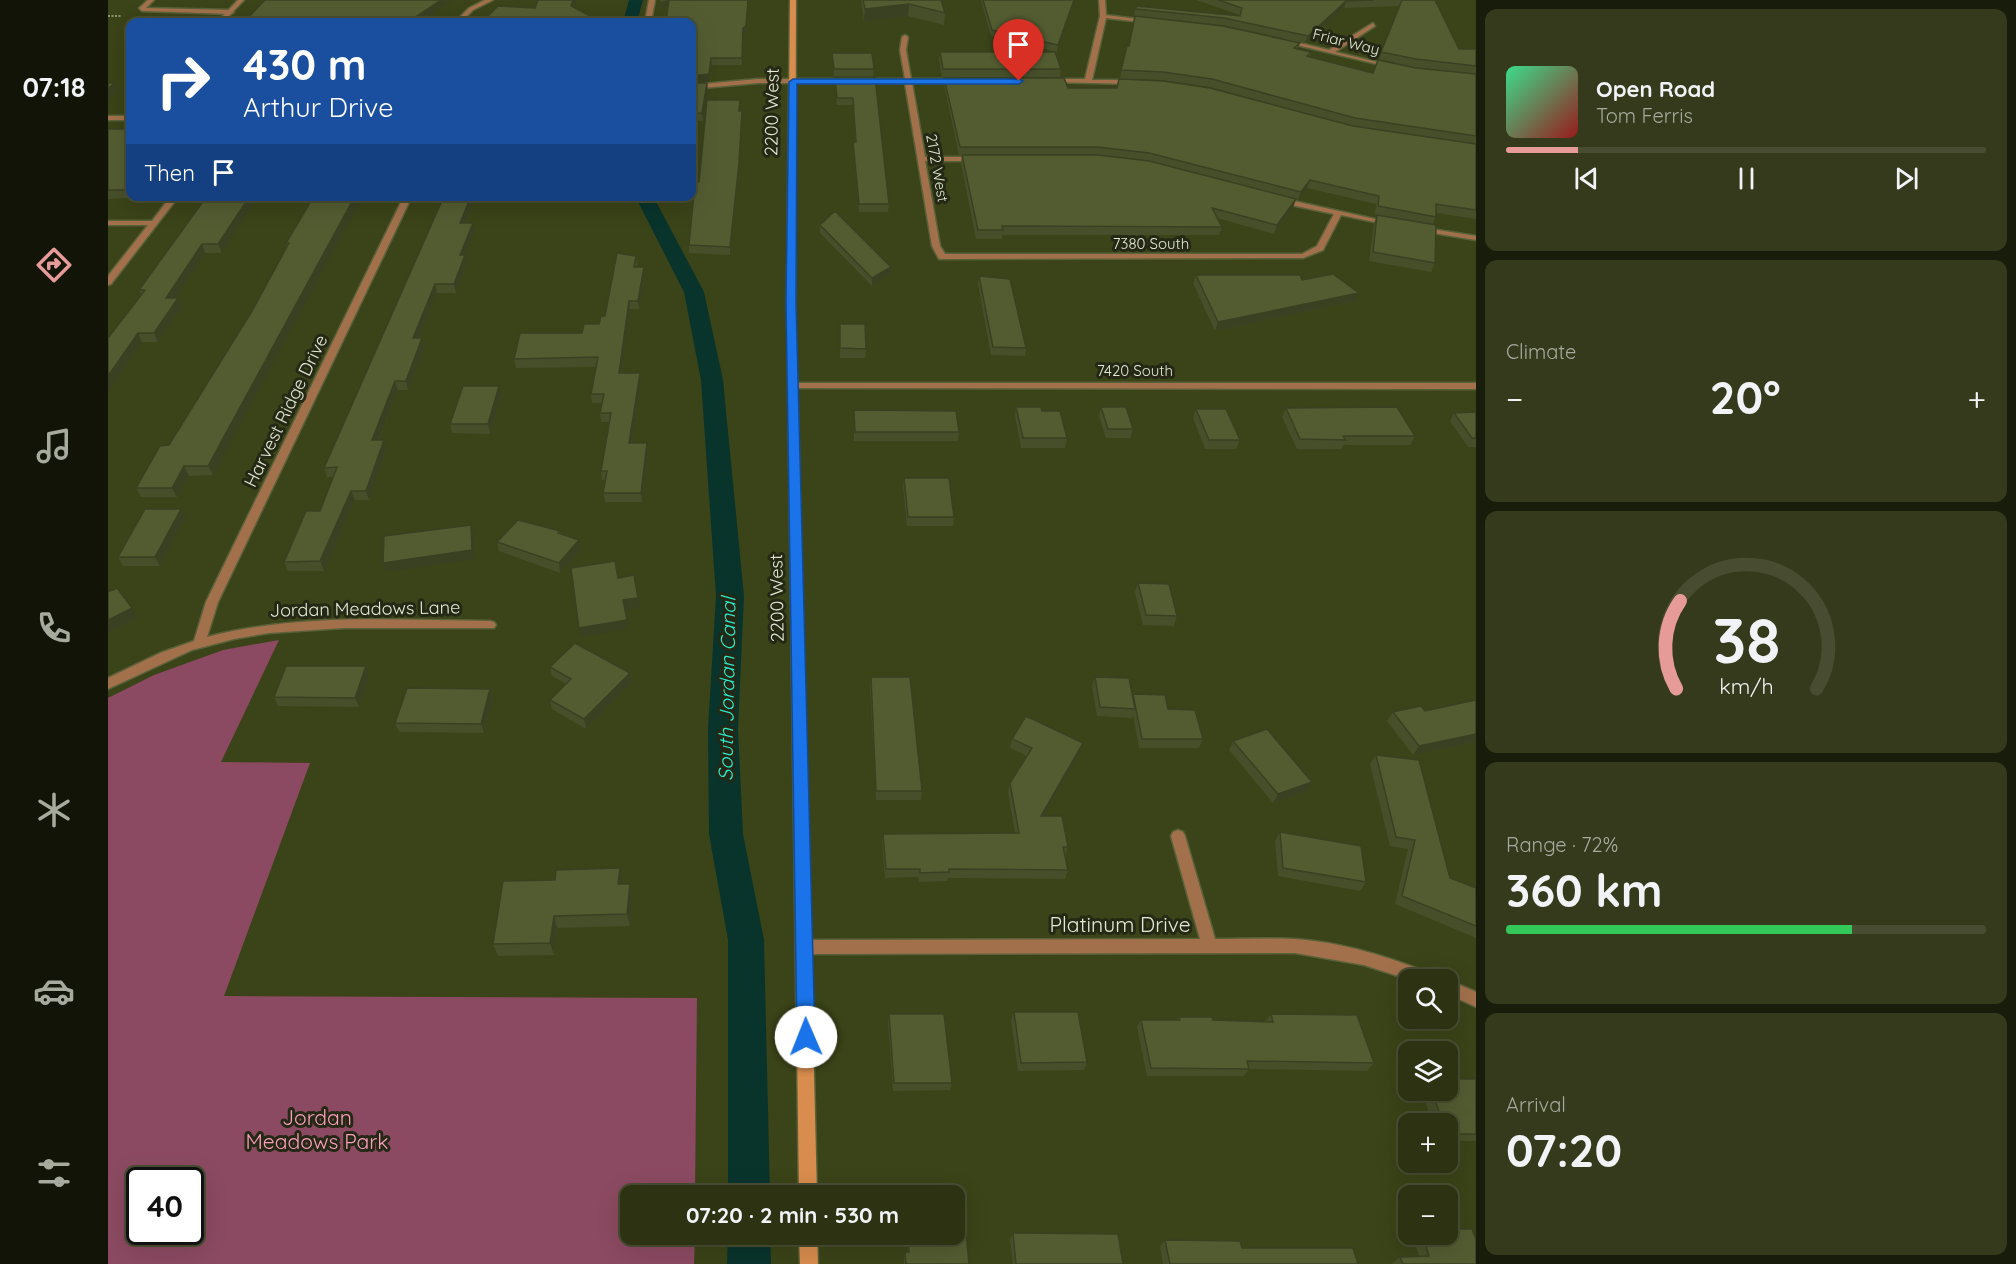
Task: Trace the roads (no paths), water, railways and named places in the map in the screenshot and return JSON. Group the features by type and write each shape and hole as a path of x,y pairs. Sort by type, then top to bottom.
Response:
{"street":[{"path":"151,0 142,8 144,10 231,12"},
{"path":"167,12 180,0"},
{"path":"224,18 242,0"},
{"path":"462,18 471,9 490,0"},
{"path":"649,18 652,0"},
{"name":"2200 West","path":"793,0 793,386 808,1185"},
{"path":"1088,81 1103,16 1102,0"},
{"path":"1103,16 1156,21"},
{"path":"1330,52 1373,25"},
{"name":"2172 West","path":"905,37 903,50 921,159 936,246 942,257"},
{"name":"Friar Way","path":"1276,39 1402,69"},
{"path":"696,87 737,82 974,81"},
{"path":"1042,81 1143,83"},
{"path":"108,118 126,118"},
{"path":"921,159 990,159"},
{"path":"1272,197 1402,226"},
{"path":"108,282 171,201"},
{"name":"Harvest Ridge Drive","path":"200,643 212,602 406,201"},
{"name":"7380 South","path":"942,257 1303,256 1320,248 1338,213"},
{"path":"108,223 154,223"},
{"path":"1413,228 1476,238"},
{"name":"7420 South","path":"793,386 1476,386"},
{"name":"Jordan Meadows Lane","path":"108,684 163,657 200,643 265,629 308,626 490,625"},
{"path":"1178,836 1209,945"},
{"name":"Platinum Drive","path":"805,947 1295,946 1349,953 1398,970"},
{"path":"1458,992 1476,1000"},
{"path":"808,1245 809,1264"}],"waterway":[{"name":"South Jordan Canal","path":"631,18 636,0"},
{"name":"South Jordan Canal","path":"647,201 694,292 712,380 730,596 723,729 726,834 746,940 749,1185"},
{"name":"South Jordan Canal","path":"749,1245 749,1264"}],"park label":[{"name":"Jordan Meadows Park","path":"317,1130"}]}
